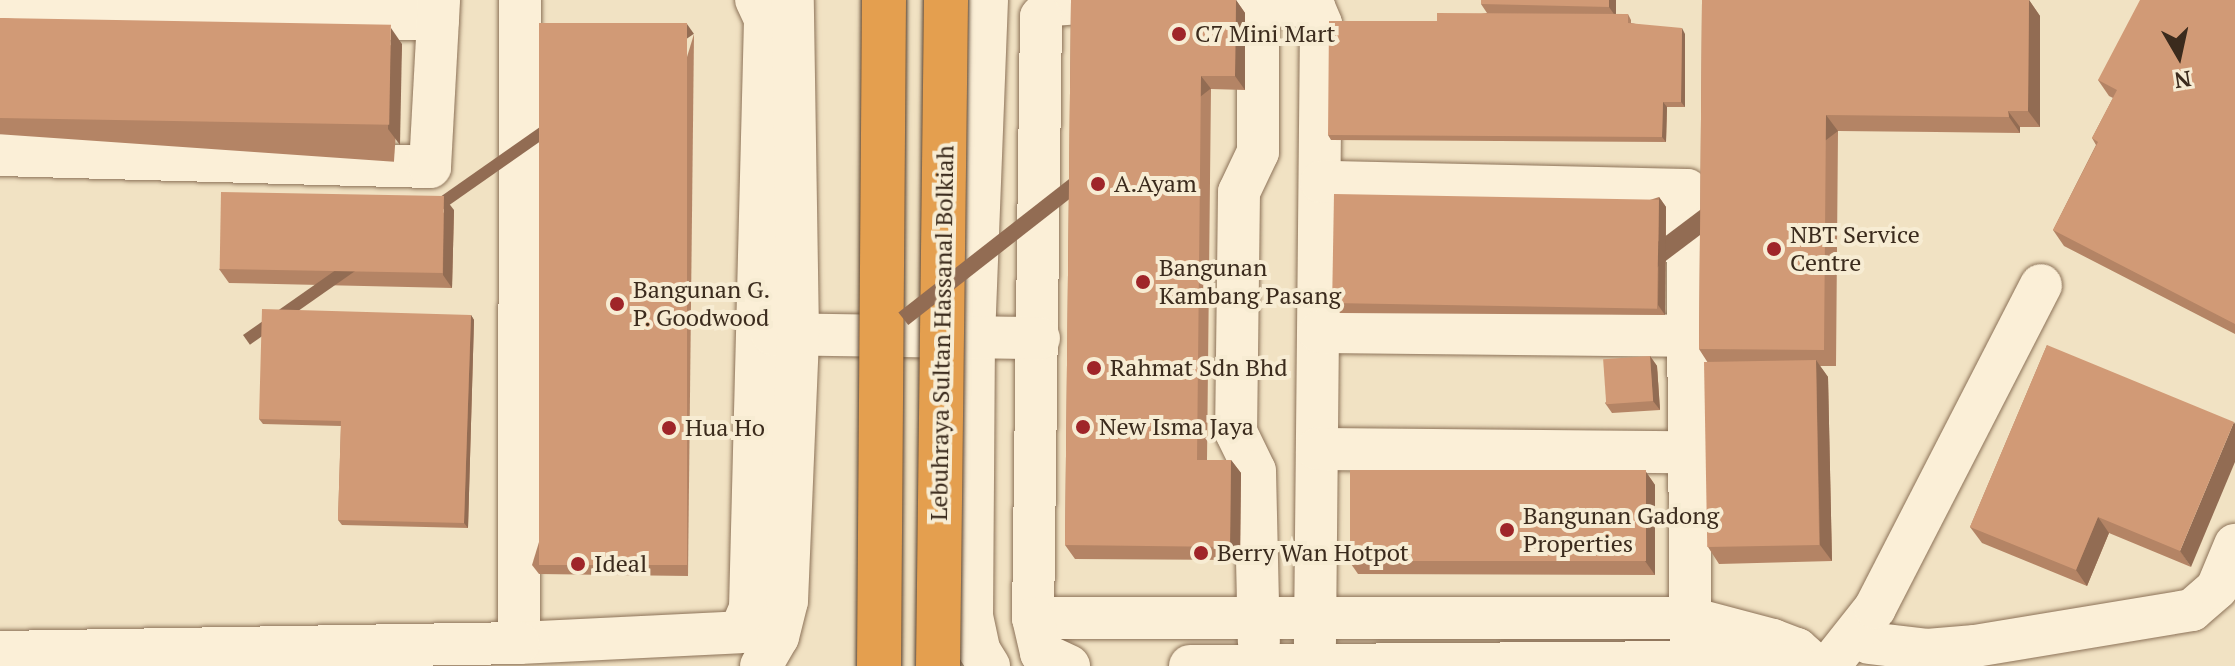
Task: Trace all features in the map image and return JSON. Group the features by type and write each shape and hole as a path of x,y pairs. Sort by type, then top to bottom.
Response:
{"highway":[{"path":"879,666 884,0"},
{"name":"Lebuhraya Sultan Hassanal Bolkiah","path":"938,666 946,0"}],"street":[{"path":"519,643 520,0"},
{"path":"0,652 519,643 740,632 750,608 765,19 756,0"},
{"path":"761,666 778,637 787,601 798,333 793,0"},
{"path":"987,0 974,335 972,616 979,650 989,666"},
{"path":"1258,2 1258,152 1239,192 1236,432 1255,471 1259,665"},
{"path":"1069,666 1041,653 1033,618 1041,17 1052,5 1080,3 1313,3 1321,24 1316,664"},
{"path":"0,7 438,10 430,167 0,155"},
{"path":"1321,182 1687,190 1691,662"},
{"path":"1829,666 1869,639 2041,285"},
{"path":"1319,332 1687,336"},
{"path":"755,334 1039,338"},
{"path":"1317,449 1687,452"},
{"path":"1869,639 1927,650 1975,646 2192,610 2217,588 2235,545"},
{"path":"1033,618 1314,614 1690,618 1797,649 1816,666"},
{"path":"1909,666 1975,646"},
{"path":"1190,666 1691,662 1797,666"}],"building":[{"name":"Bangunan Kambang Pasang","path":"1071,0 1236,0 1235,76 1201,76 1197,460 1231,460 1230,547 1065,545"},
{"path":"1481,0 1609,0 1609,7 1481,4"},
{"name":"NBT Service Centre","path":"1702,0 2029,0 2028,111 2008,111 2009,117 1826,115 1824,350 1699,349"},
{"path":"2140,0 2235,0 2235,324 2053,230 2098,142 2092,138 2117,90 2098,80"},
{"path":"1437,13 1628,14 1628,23 1682,28 1681,102 1663,102 1662,137 1328,135 1329,21 1437,21"},
{"path":"0,18 391,25 389,125 0,118"},
{"name":"Bangunan G. P. Goodwood","path":"539,23 687,23 687,565 539,565"},
{"path":"221,192 444,196 443,273 220,269"},
{"path":"1334,194 1659,200 1657,309 1332,303"},
{"path":"262,309 471,315 464,523 338,520 341,421 259,419"},
{"path":"2047,345 2234,422 2180,551 2098,517 2076,570 1970,527"},
{"path":"1650,356 1653,401 1606,404 1603,359"},
{"path":"1816,360 1819,545 1707,547 1704,362"},
{"name":"Bangunan Gadong Properties","path":"1350,470 1646,470 1646,561 1350,561"}],"place":[{"name":"C7 Mini Mart","path":"1179,34"},
{"name":"A.Ayam","path":"1098,184"},
{"name":"NBT Service Centre","path":"1774,249"},
{"name":"Bangunan Kambang Pasang","path":"1143,282"},
{"name":"Bangunan G. P. Goodwood","path":"617,304"},
{"name":"Rahmat Sdn Bhd","path":"1094,368"},
{"name":"New Isma Jaya","path":"1083,427"},
{"name":"Hua Ho","path":"669,428"},
{"name":"Bangunan Gadong Properties","path":"1507,530"},
{"name":"Berry Wan Hotpot","path":"1201,553"},
{"name":"Ideal","path":"578,564"}]}
